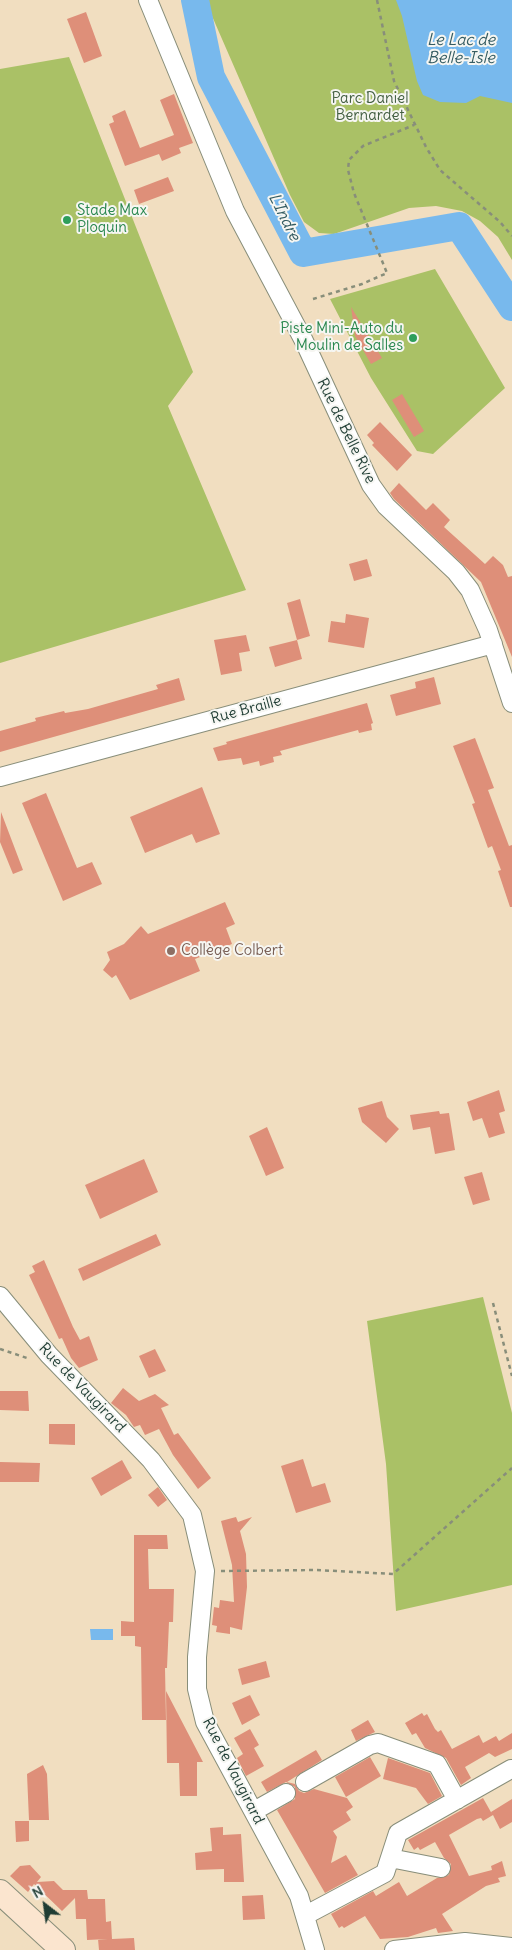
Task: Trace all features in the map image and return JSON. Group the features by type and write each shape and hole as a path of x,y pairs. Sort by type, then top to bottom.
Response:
{"main road":[{"path":"0,1892 63,1950"}],"street":[{"name":"Rue de Belle Rive","path":"148,0 235,211 304,341 372,486 386,506 456,572 470,590 492,644 512,704"},
{"name":"Rue Braille","path":"0,777 492,644"},
{"name":"Rue de Vaugirard","path":"0,1296 49,1355 151,1460 192,1515 205,1571 199,1622 197,1689 205,1722 299,1896 316,1950"},
{"path":"305,1782 370,1745 378,1743 437,1764 456,1800"},
{"path":"306,1915 385,1873 398,1833 511,1770"},
{"path":"254,1811 286,1793"},
{"path":"390,1858 441,1868"},
{"path":"394,1950 465,1942 512,1947"}],"path":[{"path":"377,0 394,81 414,125 440,170 500,222 512,236"},
{"path":"313,299 362,284 388,273 354,193 348,170 349,160 363,146 414,125"},
{"path":"493,1303 512,1376"},
{"path":"0,1349 37,1361"},
{"path":"205,1571 317,1570 393,1574 512,1468"}],"green space":[{"name":"Parc Daniel Bernardet","path":"205,0 512,0 512,260 498,237 480,221 462,211 436,206 409,208 334,234 319,233 304,222 290,195"},
{"name":"Stade Max Ploquin","path":"69,57 193,372 168,406 246,590 0,663 0,69"},
{"name":"Piste Mini-Auto du Moulin de Salles","path":"435,269 505,388 433,454 417,451 371,378 330,299"},
{"path":"483,1297 512,1413 512,1585 396,1611 386,1464 367,1321"}],"water":[{"name":"Le Lac de Belle-Isle","path":"396,0 512,0 512,103 480,96 466,103 440,102 423,95 417,81 402,16"},
{"path":"90,1629 113,1629 113,1640 91,1640"}],"building":[{"path":"86,12 102,56 84,63 67,19"},
{"path":"174,94 193,143 179,148 181,153 162,161 159,154 125,166 109,124 114,122 112,116 125,110 140,148 174,135 160,100"},
{"path":"168,177 174,191 139,204 134,190"},
{"path":"351,307 382,358 371,364 355,336"},
{"path":"402,394 424,431 414,437 392,400"},
{"path":"380,422 412,455 397,471 372,445 374,443 367,435"},
{"path":"399,483 426,510 433,503 450,520 444,527 485,564 493,556 503,565 508,577 512,576 512,657 481,582 394,499 390,493"},
{"path":"367,559 372,576 354,581 349,564"},
{"path":"300,599 310,636 297,640 287,603"},
{"path":"346,614 369,618 364,648 328,642 331,621 345,623"},
{"path":"246,635 250,651 239,653 242,671 221,675 214,640"},
{"path":"297,640 302,659 275,667 269,647"},
{"path":"434,677 441,704 396,716 390,695 416,688 415,682"},
{"path":"179,678 185,700 0,752 0,731 36,721 35,718 64,711 65,713 88,709 158,689 156,685"},
{"path":"367,703 373,723 371,724 372,730 359,733 358,730 280,751 282,755 273,757 274,762 260,766 259,761 243,765 241,758 218,761 213,748 227,744 226,742"},
{"path":"475,738 494,788 488,790 509,846 512,845 512,907 510,907 498,871 501,870 492,846 488,848 472,804 475,803 453,746"},
{"path":"202,787 220,834 196,843 192,834 145,853 130,817"},
{"path":"46,793 77,868 92,862 102,884 63,901 22,803"},
{"path":"1,812 23,870 13,874 0,842"},
{"path":"225,902 235,924 226,928 232,944 195,959 200,971 130,1000 116,975 112,978 103,970 110,960 107,952 124,944 141,926 148,934"},
{"path":"499,1090 505,1111 499,1113 505,1133 489,1138 482,1118 473,1121 467,1102"},
{"path":"382,1101 387,1117 399,1129 386,1143 362,1122 358,1108"},
{"path":"439,1111 440,1114 449,1113 455,1150 435,1154 430,1127 413,1130 410,1115"},
{"path":"267,1127 284,1168 266,1176 249,1136"},
{"path":"144,1159 158,1192 100,1219 85,1185"},
{"path":"482,1172 490,1200 473,1205 464,1177"},
{"path":"156,1234 161,1245 83,1281 78,1269"},
{"path":"44,1260 80,1340 89,1336 98,1360 79,1368 71,1358 62,1338 59,1339 29,1275 35,1272 32,1266"},
{"path":"155,1349 166,1371 149,1378 139,1356"},
{"path":"123,1388 139,1401 155,1394 169,1405 161,1408 174,1435 178,1433 211,1478 198,1489 173,1455 159,1429 145,1435 140,1425 134,1427 126,1415 111,1403"},
{"path":"0,1391 28,1391 29,1411 0,1410"},
{"path":"49,1424 75,1424 75,1445 49,1444"},
{"path":"303,1459 312,1487 325,1483 331,1502 296,1513 281,1466"},
{"path":"122,1460 132,1478 101,1496 91,1478"},
{"path":"0,1462 40,1463 39,1482 0,1482"},
{"path":"158,1487 167,1500 158,1507 148,1495"},
{"path":"236,1517 238,1522 252,1517 240,1531 246,1554 247,1587 242,1630 230,1627 230,1634 216,1632 217,1626 212,1625 214,1607 219,1608 220,1600 234,1602 232,1565 221,1521"},
{"path":"134,1535 167,1535 168,1549 148,1549 149,1589 174,1589 173,1622 169,1622 167,1668 165,1668 166,1720 142,1720 141,1647 135,1646 135,1636 121,1636 121,1621 134,1622"},
{"path":"266,1661 270,1677 242,1685 238,1669"},
{"path":"166,1691 203,1762 197,1762 197,1796 180,1796 179,1763 167,1763"},
{"path":"250,1695 260,1715 242,1725 232,1703"},
{"path":"422,1713 424,1716 427,1714 438,1732 441,1730 452,1749 479,1735 483,1743 496,1736 499,1741 512,1733 512,1749 495,1757 489,1753 465,1767 471,1778 461,1785 446,1758 425,1748 416,1733 412,1735 405,1723"},
{"path":"368,1720 375,1732 356,1741 351,1730"},
{"path":"250,1729 259,1745 254,1748 264,1766 246,1776 237,1758 243,1754 234,1738"},
{"path":"316,1750 322,1760 287,1782 295,1784 299,1791 304,1793 314,1789 347,1798 353,1807 346,1812 351,1820 333,1831 337,1837 331,1863 346,1855 358,1875 325,1893 277,1810 295,1799 295,1787 286,1782 267,1792 261,1782"},
{"path":"370,1757 381,1776 346,1797 335,1777"},
{"path":"388,1758 430,1773 442,1796 428,1804 416,1788 383,1779"},
{"path":"43,1765 47,1774 49,1820 29,1820 27,1774"},
{"path":"483,1798 492,1814 491,1812 512,1799 512,1822 500,1829 493,1815 483,1821 481,1818 477,1819 449,1835 469,1876 492,1870 491,1866 502,1861 506,1876 498,1878 500,1882 486,1886 442,1914 453,1931 438,1933 436,1928 408,1937 380,1939 365,1916 344,1928 342,1926 339,1928 331,1914 373,1891 376,1896 399,1882 407,1896 437,1878 449,1875 451,1864 444,1858 435,1842 420,1850 418,1847 414,1850 408,1840"},
{"path":"15,1821 29,1821 29,1841 16,1842"},
{"path":"223,1827 223,1835 241,1834 244,1882 224,1882 224,1869 196,1870 195,1853 212,1851 210,1828"},
{"path":"30,1865 41,1877 37,1882 54,1881 63,1890 87,1890 88,1899 105,1899 106,1922 111,1921 112,1939 134,1938 135,1950 99,1950 98,1939 87,1940 86,1919 76,1919 75,1898 62,1911 34,1884 28,1892 10,1876 20,1866"},
{"path":"263,1895 265,1919 243,1920 242,1896"}],"waterway":[{"name":"L'Indre","path":"195,0 211,77 303,253 459,226 512,307"}],"place":[{"name":"Stade Max Ploquin","path":"67,220"},
{"name":"Piste Mini-Auto du Moulin de Salles","path":"413,338"},
{"name":"Collège Colbert","path":"171,951"}]}
